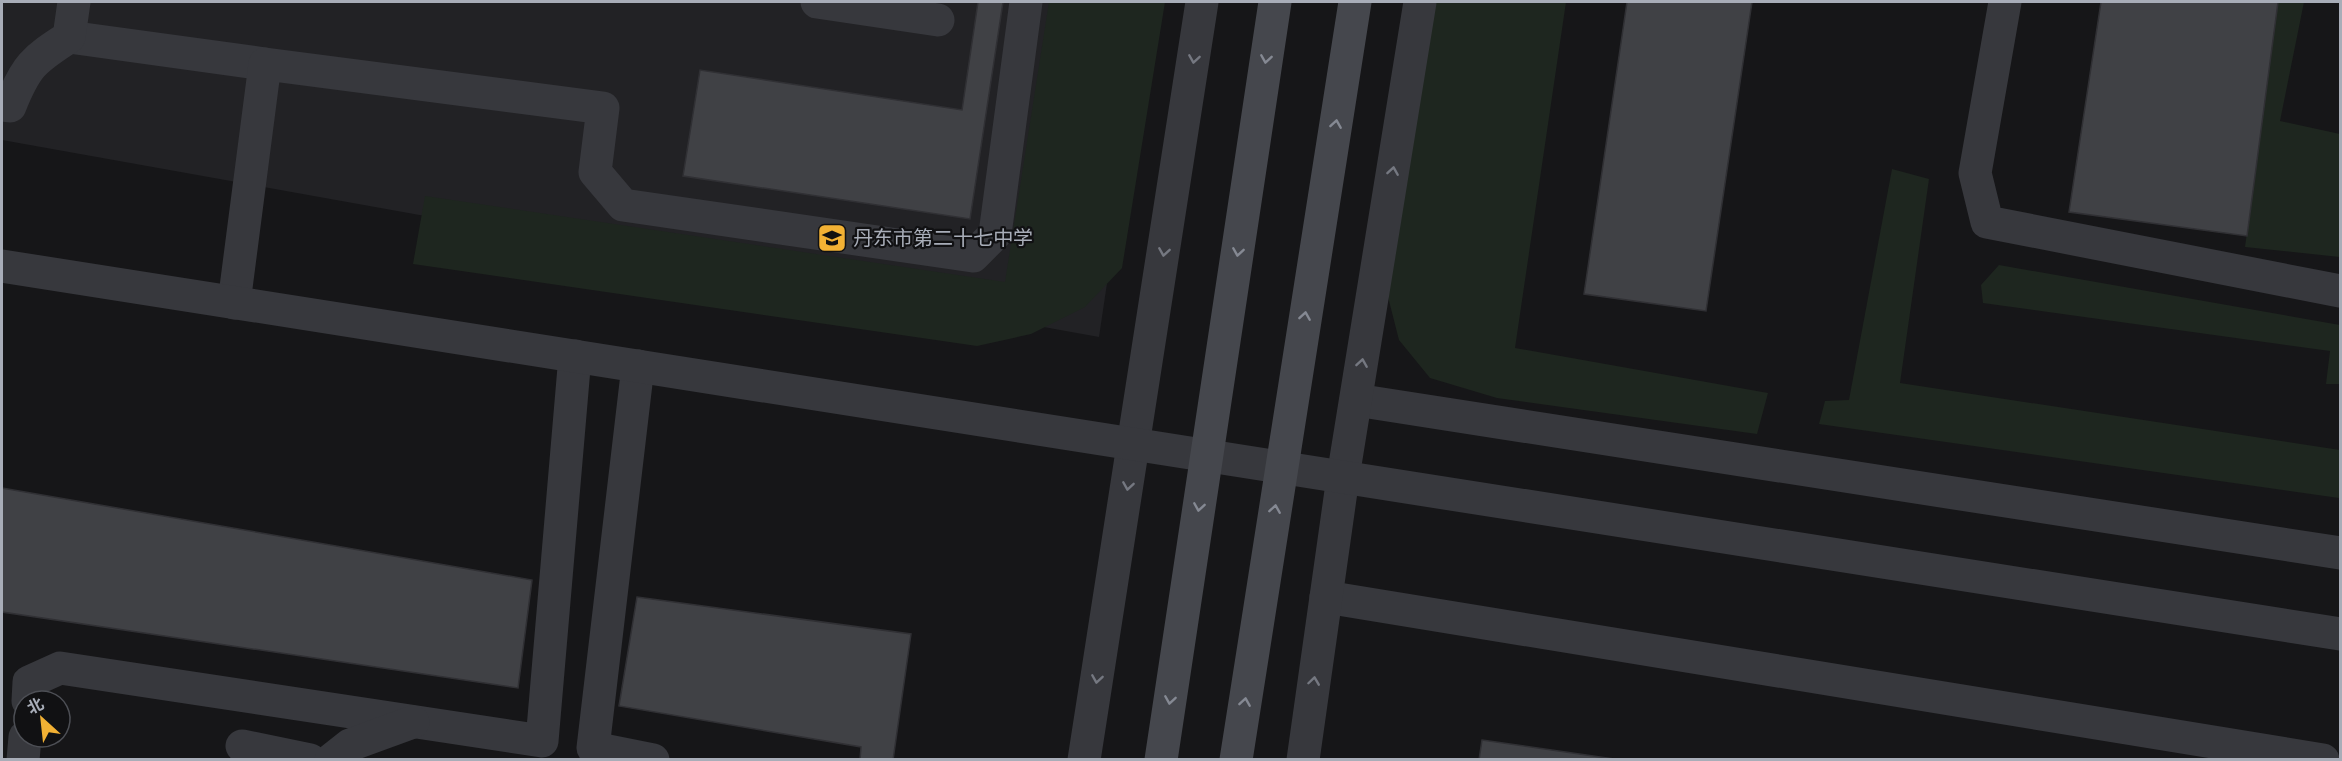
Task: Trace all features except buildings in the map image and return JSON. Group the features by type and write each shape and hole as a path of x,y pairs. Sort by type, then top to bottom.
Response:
{"main road":[{"path":"1161,759 1275,2"},
{"path":"1236,759 1355,2"}],"street":[{"path":"69,37 74,2"},
{"path":"817,2 938,20"},
{"path":"2,105 10,106 21,78 38,57 69,37 603,108 595,172 623,205 973,256 995,234 1026,2"},
{"path":"1084,759 1202,2"},
{"path":"1303,759 1343,477 1420,2"},
{"path":"2005,2 1975,173 1988,222 2340,291"},
{"path":"234,303 264,64"},
{"path":"2,266 2340,634"},
{"path":"542,741 575,356"},
{"path":"593,748 638,366"},
{"path":"1356,400 2340,553"},
{"path":"1326,597 2323,759"},
{"path":"29,689 29,682 60,668 653,759"},
{"path":"331,759 350,745 415,722"},
{"path":"242,746 310,759"}],"shaded area":[{"name":"丹东市第二十七中学","path":"2,2 1149,2 1099,337 2,140"},
{"path":"1049,2 1165,2 1122,268 1085,307 1031,334 977,346 413,264 425,196 1005,282"},
{"path":"1436,2 1566,2 1515,348 1768,393 1757,434 1497,398 1430,378 1399,340 1387,293"},
{"path":"2278,2 2304,2 2280,121 2340,134 2340,257 2245,247"},
{"path":"1892,169 1929,179 1900,383 2340,450 2339,498 1819,424 1825,401 1849,400"},
{"path":"1999,265 2340,325 2340,384 2326,384 2330,351 1983,303 1981,285"}],"place":[{"name":"丹东市第二十七中学","path":"832,238"}]}
